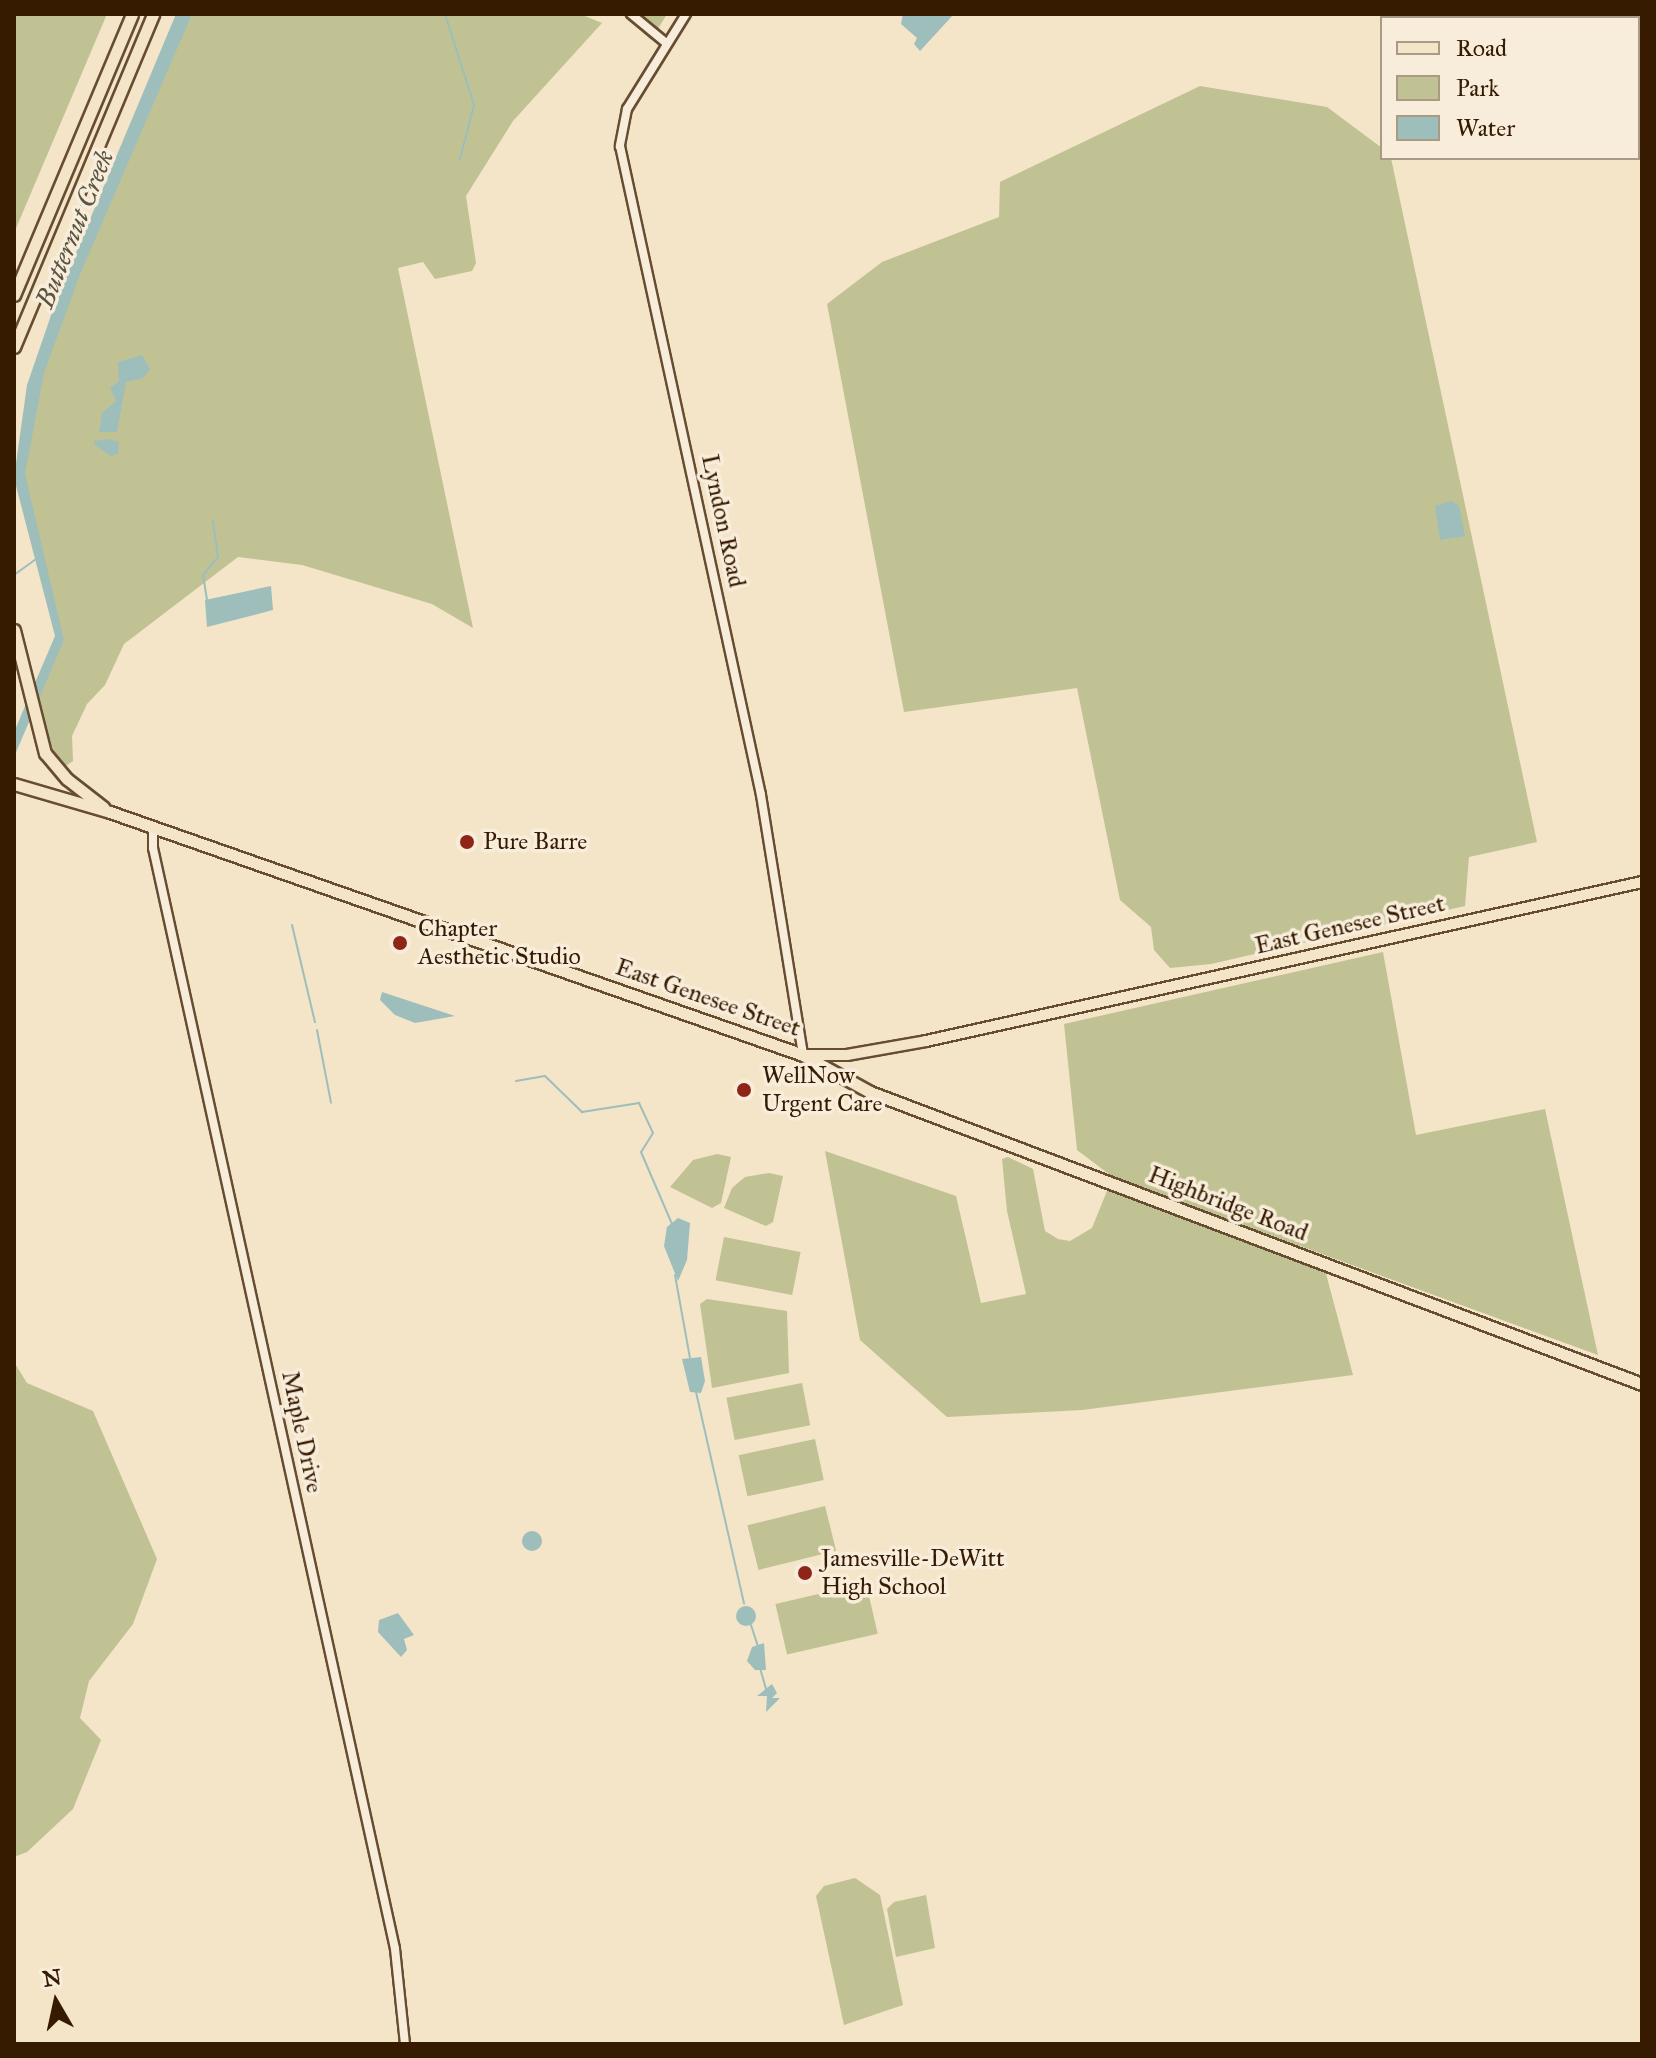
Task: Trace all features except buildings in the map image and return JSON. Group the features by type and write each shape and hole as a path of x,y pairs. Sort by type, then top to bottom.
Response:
{"highway":[{"path":"14,295 132,14"},
{"path":"14,347 153,14"},
{"path":"14,630 45,753 67,779 110,812"},
{"name":"East Genesee Street","path":"14,784 110,812 153,830 803,1055"},
{"name":"Highbridge Road","path":"803,1055 889,1099 1642,1384"}],"main road":[{"name":"East Genesee Street","path":"803,1055 851,1054 926,1041 1642,882"}],"street":[{"path":"631,14 665,42"},
{"name":"Lyndon Road","path":"686,14 665,42 623,117 620,146 755,769 803,1055"},
{"name":"Maple Drive","path":"153,830 153,848 398,1964 405,2044"}],"green space":[{"path":"14,14 107,14 14,233"},
{"path":"182,14 580,14 602,23 513,121 466,196 476,263 472,271 435,279 423,262 398,268 473,628 432,604 302,565 238,557 124,644 105,685 87,704 72,736 73,761 63,768 48,740 36,694 58,632 21,477 34,387"},
{"path":"635,14 667,14 651,40 638,28"},
{"path":"1200,86 1327,107 1380,147 1380,160 1391,160 1537,842 1469,857 1465,906 1211,964 1170,968 1154,950 1151,927 1120,900 1077,688 904,712 827,304 882,262 999,217 1000,182"},
{"path":"1383,952 1416,1135 1545,1109 1598,1355 1114,1178 1077,1150 1064,1024"},
{"path":"825,1151 956,1196 981,1303 1026,1294 1007,1211 1002,1159 1008,1157 1033,1169 1045,1231 1058,1239 1070,1241 1092,1228 1109,1186 1325,1270 1353,1375 1082,1410 947,1417 860,1340"},
{"path":"717,1154 731,1157 721,1203 712,1208 670,1187 693,1160"},
{"path":"769,1173 783,1176 773,1222 766,1226 724,1208 732,1188 745,1177"},
{"path":"724,1237 801,1252 792,1295 716,1280"},
{"path":"707,1299 787,1311 789,1373 712,1388 700,1304"},
{"path":"14,1362 27,1383 93,1411 157,1559 133,1624 89,1681 80,1718 101,1740 73,1809 27,1852 14,1857"},
{"path":"802,1383 810,1425 735,1440 726,1398"},
{"path":"815,1439 824,1480 747,1496 739,1455"},
{"path":"825,1506 836,1551 759,1570 747,1525"},
{"path":"866,1583 878,1634 787,1655 775,1604"},
{"path":"855,1878 880,1895 903,2005 844,2025 816,1896 824,1886"},
{"path":"926,1895 935,1948 896,1957 887,1909 894,1902"}],"water":[{"path":"176,14 192,14 79,277 44,373 25,474 64,640 14,757 14,732 55,636 14,478 27,385 57,298"},
{"path":"903,14 954,14 920,51 914,44 917,38 901,24"},
{"path":"142,355 150,369 143,378 126,382 117,432 99,432 102,413 116,401 110,388 119,381 118,362"},
{"path":"108,439 119,442 118,454 111,456 95,445 94,441"},
{"path":"1451,501 1459,506 1465,536 1440,540 1435,506"},
{"path":"271,586 273,610 207,627 205,600"},
{"path":"382,992 455,1016 415,1023 395,1015 380,1000"},
{"path":"678,1218 690,1223 687,1260 678,1281 664,1246 667,1227"},
{"path":"701,1357 705,1381 701,1393 690,1392 682,1359"},
{"path":"532,1531 539,1534 542,1541 539,1548 532,1551 525,1548 522,1541 525,1534"},
{"path":"746,1606 753,1609 756,1616 753,1623 746,1626 739,1623 736,1616 739,1609"},
{"path":"398,1613 414,1635 404,1639 407,1650 401,1657 378,1632 379,1620"},
{"path":"764,1643 766,1670 755,1670 747,1661 752,1647"},
{"path":"772,1684 777,1693 772,1698 780,1698 766,1712 767,1696 757,1696"}],"waterway":[{"path":"445,14 474,105 460,159"},
{"path":"207,600 203,575 218,557 213,520"},
{"path":"14,575 35,560"},
{"path":"292,925 315,1022"},
{"path":"317,1030 331,1103"},
{"path":"516,1081 545,1076 582,1112 639,1103 653,1133 641,1152 672,1224"},
{"path":"675,1275 690,1358"},
{"path":"696,1392 744,1604"},
{"path":"751,1625 758,1646"},
{"path":"760,1668 766,1689"}],"place":[{"name":"Pure Barre","path":"467,842"},
{"name":"Chapter Aesthetic Studio","path":"400,943"},
{"name":"WellNow Urgent Care","path":"744,1090"},
{"name":"Jamesville-DeWitt High School","path":"805,1573"}],"water label":[{"name":"Butternut Creek","path":"75,229"}]}
